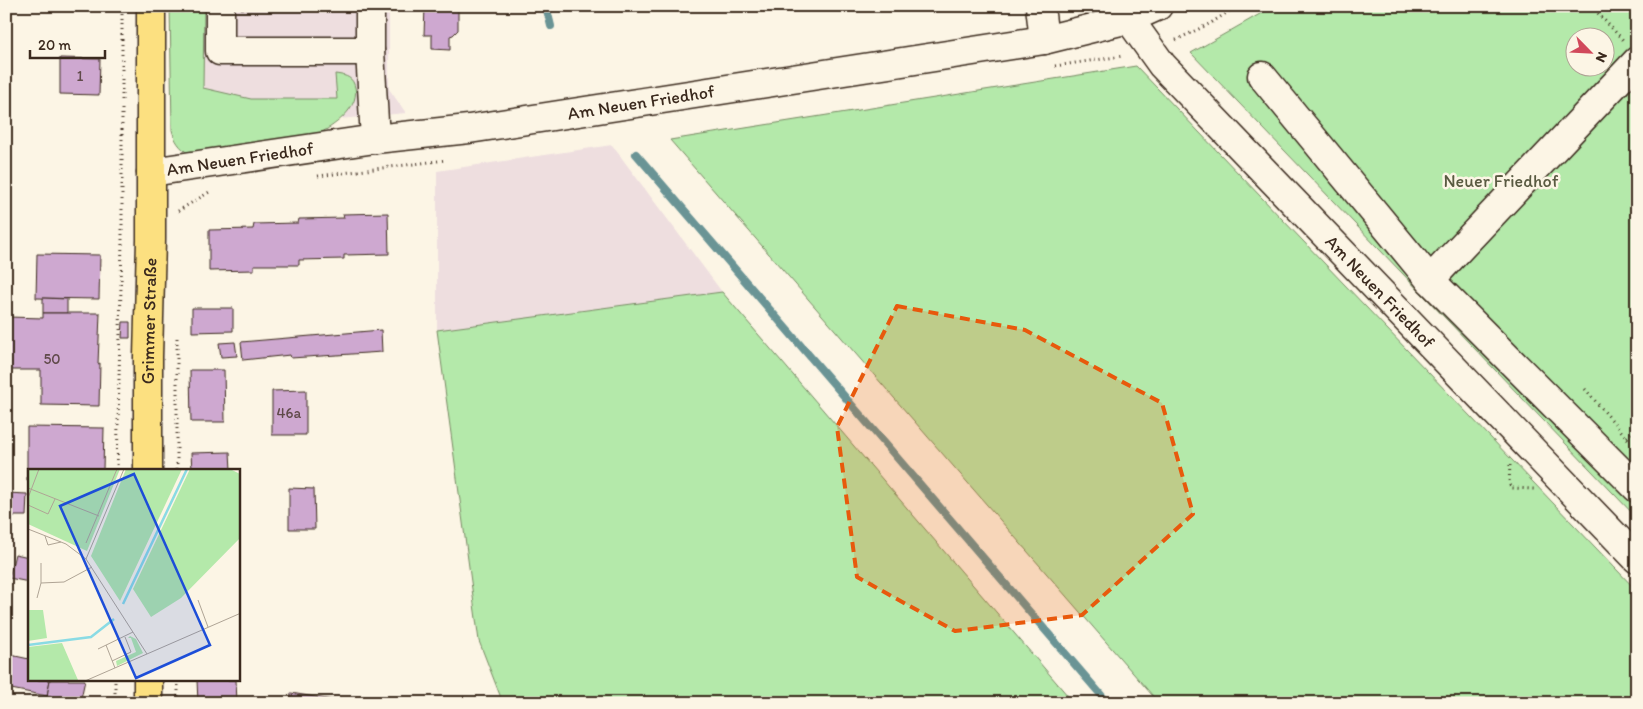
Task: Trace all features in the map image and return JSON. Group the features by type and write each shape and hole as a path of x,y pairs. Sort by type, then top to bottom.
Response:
{"main road":[{"name":"Grimmer Straße","path":"148,469 151,240 151,6"},
{"path":"148,682 148,703"}],"street":[{"path":"220,6 220,51 370,51"},
{"path":"370,6 370,51 375,139"},
{"path":"1040,6 1044,40"},
{"name":"Am Neuen Friedhof","path":"151,172 375,139 469,129 1044,40 1129,19 1158,6"},
{"name":"Am Neuen Friedhof","path":"1129,19 1162,65 1637,559"},
{"path":"1430,280 1630,51"},
{"path":"1262,76 1430,280 1637,488"}],"path":[{"path":"117,469 122,240 122,6"},
{"path":"1591,6 1630,51"},
{"path":"178,210 178,220"},
{"path":"177,337 178,469"},
{"path":"1585,389 1632,443"},
{"path":"1626,437 1637,429"},
{"path":"115,682 115,703"},
{"path":"178,682 178,703"}],"highlighted area":[{"path":"897,306 1025,330 1162,403 1193,514 1082,615 955,631 857,577 837,427"}],"shaded area":[{"path":"185,6 389,6 389,89 406,113 183,133"},
{"path":"612,145 722,292 437,330 437,171"}],"green space":[{"path":"170,6 204,6 203,88 251,99 337,99 335,74 338,74 344,75 353,81 356,93 354,101 344,116 337,122 306,139 189,154 178,143 172,130"},
{"name":"Neuer Friedhof","path":"1274,6 1637,6 1637,518 1191,53"},
{"path":"1136,66 1637,591 1637,703 1159,703 670,140"},
{"path":"722,292 1074,703 503,703 479,641 437,330"}],"building":[{"path":"241,6 309,6 309,8 241,9"},
{"path":"425,6 458,6 458,30 450,36 450,50 432,49 432,35 424,35"},
{"path":"60,58 100,59 99,95 60,94"},
{"path":"388,213 389,254 344,255 344,259 299,260 299,265 254,265 254,270 209,271 209,230 253,229 254,224 298,223 299,219 344,218 343,214"},
{"path":"37,254 100,255 99,299 36,298"},
{"path":"43,298 67,299 67,313 43,313"},
{"path":"6,307 8,307 8,317 43,318 43,313 100,313 99,406 41,405 41,370 6,370"},
{"path":"192,308 233,308 233,331 192,332"},
{"path":"123,322 130,322 130,338 122,338"},
{"path":"381,330 382,352 291,358 290,355 243,360 241,342"},
{"path":"235,342 237,356 221,357 219,343"},
{"path":"190,370 224,370 225,422 191,422"},
{"path":"306,390 306,435 272,435 272,391"},
{"path":"27,427 104,428 103,469 28,469 27,480"},
{"path":"230,452 231,469 192,469 191,453"},
{"path":"289,488 314,489 315,529 289,529"},
{"path":"6,493 27,494 26,516 6,516"},
{"path":"15,554 28,557 28,582 9,578"},
{"path":"6,654 28,659 28,682 50,682 47,696 6,688"},
{"path":"50,682 85,682 80,703 47,696"},
{"path":"197,682 236,682 237,703 198,703"},
{"path":"291,693 351,703 290,703"}],"waterway":[{"path":"546,6 551,26"},
{"path":"636,154 1108,703"}]}
